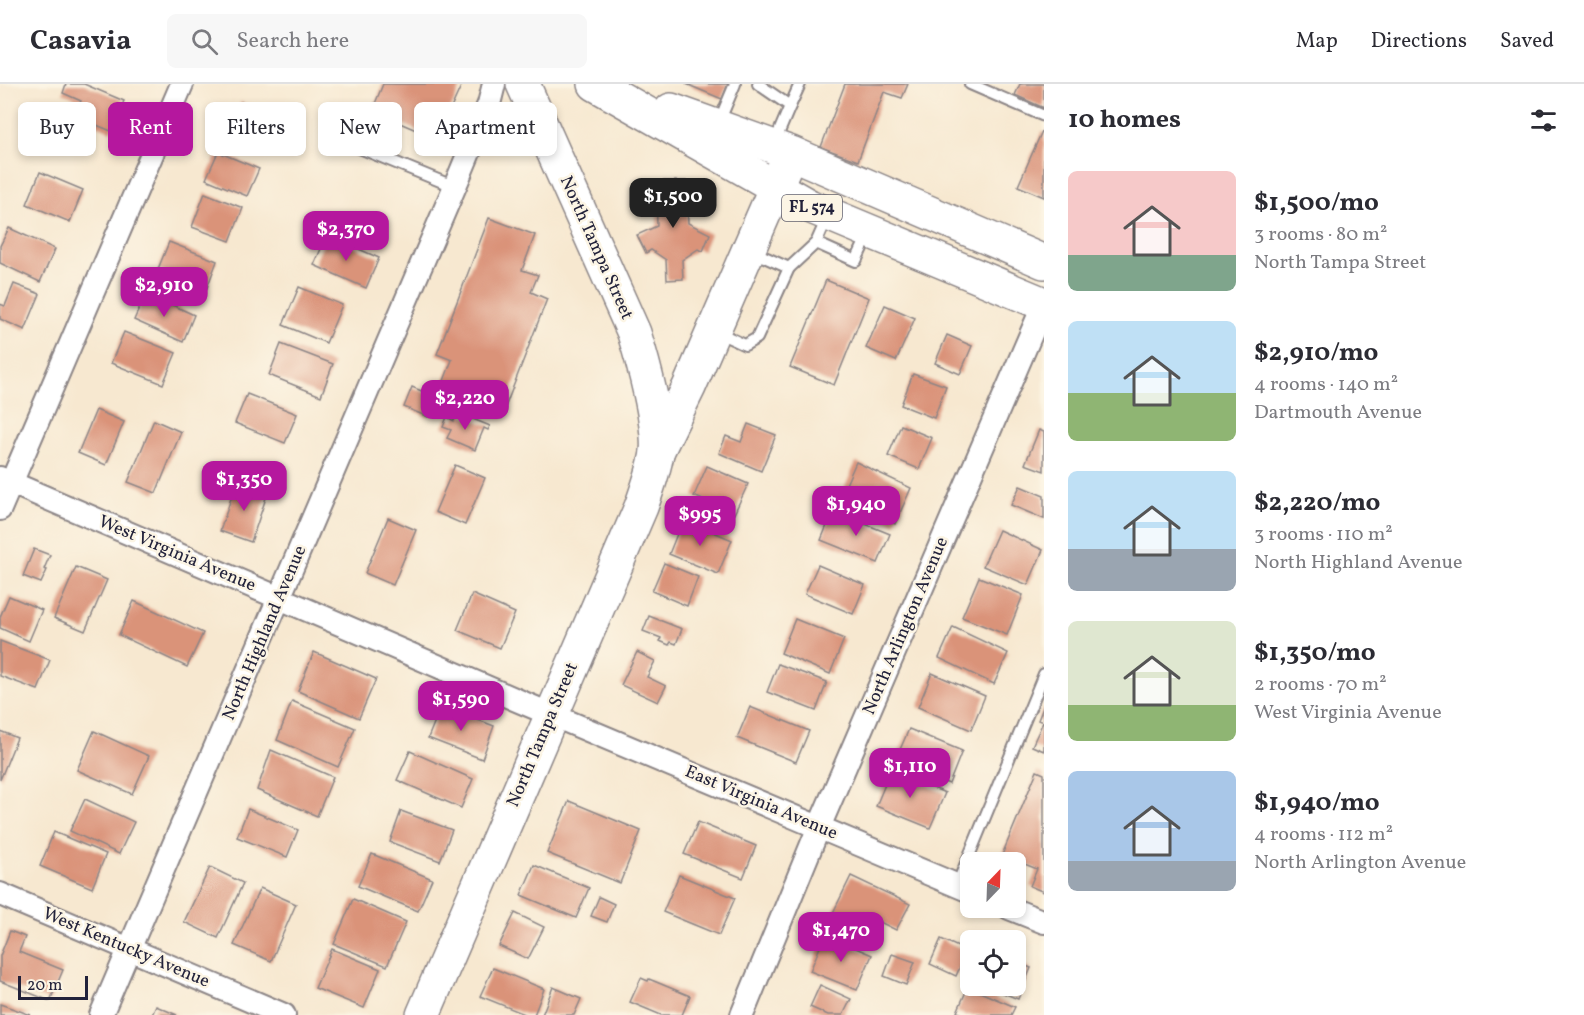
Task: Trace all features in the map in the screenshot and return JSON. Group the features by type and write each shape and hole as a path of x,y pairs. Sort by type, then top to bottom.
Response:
{"main road":[{"name":"North Tampa Street","path":"523,84 633,333 653,414 657,452"},
{"name":"FL 574","path":"596,84 782,150 1044,262"},
{"name":"FL 574","path":"596,84 808,206 822,229 869,232 1044,304"},
{"name":"North Tampa Street","path":"423,1015 641,507 657,452 677,415 776,188 782,150"}],"street":[{"path":"0,508 6,480 182,84"},
{"name":"North Highland Avenue","path":"101,1015 455,187 489,104 494,84"},
{"name":"North Arlington Avenue","path":"742,1015 819,827 1044,304"},
{"name":"West Virginia Avenue","path":"6,480 552,715"},
{"name":"East Virginia Avenue","path":"552,715 960,886"},
{"name":"West Kentucky Avenue","path":"0,894 284,1015"},
{"path":"1026,915 1044,922"}],"lane":[{"path":"717,126 735,84"},
{"path":"758,84 790,106"},
{"path":"782,150 790,106 800,84"},
{"path":"970,84 1044,116"},
{"path":"379,156 455,187"},
{"path":"714,331 745,345 758,338 789,268 822,229"},
{"path":"748,250 789,268"},
{"path":"977,852 1044,674"}],"building":[{"path":"66,84 84,84 124,101 108,102 108,130 96,125 96,102 81,102 63,93"},
{"path":"383,84 462,84 454,102 414,102 414,129 402,124 402,102 376,102"},
{"path":"686,84 728,84 722,99"},
{"path":"845,84 908,84 902,98 884,92 858,161 821,147"},
{"path":"1020,84 1044,84 1044,108 1015,95"},
{"path":"1042,131 1044,133 1044,197 1018,186"},
{"path":"216,156 228,156 259,169 247,196 206,179"},
{"path":"40,172 83,190 70,222 27,204"},
{"path":"656,181 686,181 688,223 710,234 703,251 698,249 682,260 683,279 667,280 666,260 651,250 646,253 637,235 657,226"},
{"path":"205,193 243,208 230,241 192,227"},
{"path":"489,218 535,235 522,270 538,275 531,292 547,299 501,418 439,394 452,360 437,354"},
{"path":"9,228 55,249 40,282 0,263 0,246"},
{"path":"327,235 379,258 366,288 314,265"},
{"path":"169,242 217,261 207,288 158,269"},
{"path":"826,280 869,298 834,385 790,367"},
{"path":"14,284 40,294 25,330 0,319 0,304 5,306"},
{"path":"299,287 342,305 326,343 283,325"},
{"path":"146,293 194,315 183,342 134,320"},
{"path":"885,305 915,318 896,361 866,348"},
{"path":"124,332 176,353 163,384 111,363"},
{"path":"947,335 972,346 960,374 935,363"},
{"path":"281,344 333,364 321,396 269,375"},
{"path":"913,374 946,386 934,418 901,405"},
{"path":"412,387 436,397 428,417 404,407"},
{"path":"247,394 297,414 285,443 235,423"},
{"path":"96,410 124,422 106,465 78,453"},
{"path":"458,413 490,426 488,430 484,428 475,450 447,438 451,430 443,427 447,417 454,421"},
{"path":"154,420 181,432 156,493 128,482"},
{"path":"748,424 776,435 761,471 719,453 726,436 741,442"},
{"path":"901,425 932,438 919,469 888,456"},
{"path":"1039,430 1044,432 1044,471 1025,464"},
{"path":"856,462 911,488 895,524 840,498"},
{"path":"455,465 485,478 465,525 435,512"},
{"path":"707,466 748,484 734,514 694,496"},
{"path":"237,481 268,492 251,542 220,531"},
{"path":"1020,486 1044,496 1044,519 1011,505"},
{"path":"833,511 890,534 878,563 821,540"},
{"path":"388,518 416,530 393,585 365,573"},
{"path":"683,519 732,540 718,574 669,554"},
{"path":"999,530 1043,550 1028,585 983,566"},
{"path":"34,549 50,555 41,583 23,576"},
{"path":"664,563 698,577 687,606 652,591"},
{"path":"818,565 865,585 853,614 805,594"},
{"path":"76,567 107,580 85,631 54,618"},
{"path":"979,577 1023,595 1007,635 962,617"},
{"path":"472,594 515,613 500,648 457,630"},
{"path":"9,596 42,610 29,641 0,628 0,617"},
{"path":"134,601 203,633 187,667 119,635"},
{"path":"649,616 682,629 676,644 671,642 669,645 660,641 661,638 643,631"},
{"path":"795,619 844,639 830,674 781,653"},
{"path":"953,627 1008,653 994,684 939,658"},
{"path":"0,641 50,660 38,690 0,676"},
{"path":"314,652 376,679 359,718 298,691"},
{"path":"637,652 655,661 647,677 666,686 658,702 621,685"},
{"path":"778,664 827,682 816,711 767,692"},
{"path":"932,673 985,696 971,730 918,707"},
{"path":"292,701 355,728 338,767 277,740"},
{"path":"1044,705 1044,751 1032,746 1043,722 1038,720"},
{"path":"441,706 494,726 482,759 428,738"},
{"path":"750,707 809,731 796,762 737,738"},
{"path":"909,729 962,751 949,784 895,761"},
{"path":"0,731 17,738 0,780"},
{"path":"94,731 149,756 132,794 77,770"},
{"path":"271,750 333,777 317,816 257,790"},
{"path":"410,751 473,779 461,808 397,780"},
{"path":"891,770 945,793 930,828 876,806"},
{"path":"1037,771 1044,774 1044,892 1030,886 1037,869 1026,865 1026,852 1003,852"},
{"path":"85,799 134,822 119,854 70,831"},
{"path":"569,801 641,831 620,883 547,853"},
{"path":"248,809 298,830 287,857 237,837"},
{"path":"401,811 452,830 440,861 390,842"},
{"path":"698,822 756,846 743,878 684,854"},
{"path":"54,832 106,854 92,888 40,866"},
{"path":"372,854 432,879 418,911 358,886"},
{"path":"534,865 589,888 576,918 521,895"},
{"path":"210,867 243,883 218,938 184,922"},
{"path":"679,875 735,898 719,935 663,912"},
{"path":"851,876 910,904 896,930 868,916 861,930 832,915"},
{"path":"260,888 296,904 271,961 234,945"},
{"path":"599,897 614,904 607,922 591,916"},
{"path":"353,899 406,922 387,966 334,944"},
{"path":"515,913 544,927 528,959 499,946"},
{"path":"10,931 25,937 19,952 63,970 50,1001 0,981 0,956"},
{"path":"825,935 872,955 857,990 810,971"},
{"path":"941,939 960,948 960,967 956,976 930,964"},
{"path":"332,949 380,969 364,1008 315,988"},
{"path":"892,954 915,962 906,985 884,976"},
{"path":"1026,966 1031,968 1026,980"},
{"path":"493,968 544,989 534,1015 527,1015 480,996"},
{"path":"641,978 648,981 649,979 690,996 682,1015 661,1015 630,1002"},
{"path":"820,985 851,999 843,1015 828,1015 810,1007"},
{"path":"553,987 581,999 574,1015 542,1015"},
{"path":"964,996 989,996 1015,1007 1011,1015 965,1015 957,1012"},
{"path":"0,1004 31,1015 0,1015"},
{"path":"156,1006 177,1015 152,1015"}]}
